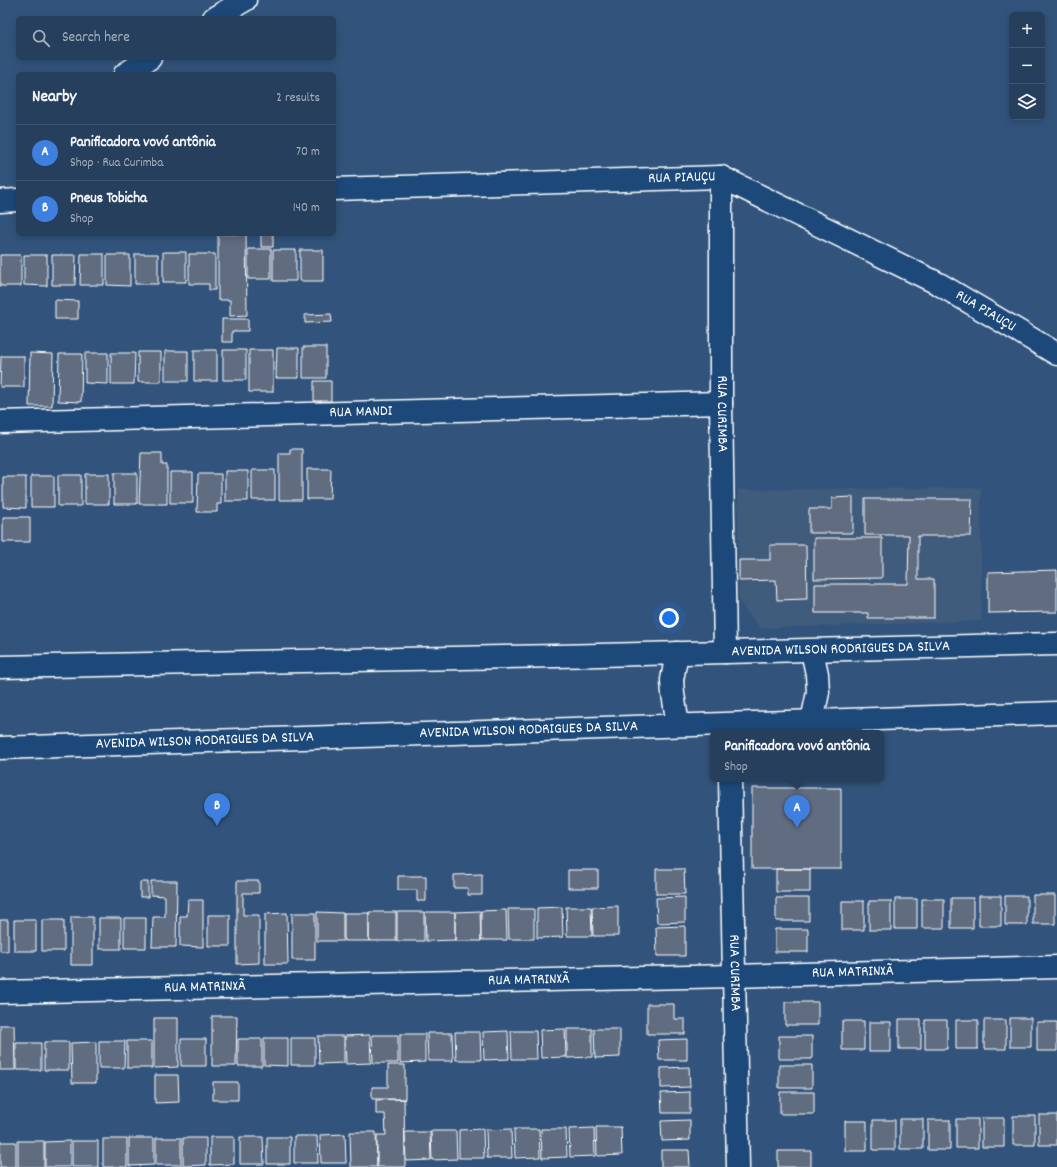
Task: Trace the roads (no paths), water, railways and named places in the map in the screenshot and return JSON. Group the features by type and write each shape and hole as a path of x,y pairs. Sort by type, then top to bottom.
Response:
{"street":[{"path":"217,16 245,0"},
{"path":"128,72 147,60"},
{"name":"RUA PIAUÇU","path":"336,189 721,176 939,284 1057,354"},
{"name":"RUA CURIMBA","path":"721,176 721,403 725,652"},
{"path":"0,201 16,200"},
{"name":"RUA MANDI","path":"0,422 721,403"},
{"name":"AVENIDA WILSON RODRIGUES DA SILVA","path":"0,667 812,651 1057,644"},
{"path":"812,651 817,674 818,692 812,721"},
{"path":"677,653 672,680 678,725"},
{"name":"AVENIDA WILSON RODRIGUES DA SILVA","path":"0,748 678,725 729,728 812,721 1057,713"},
{"name":"RUA CURIMBA","path":"730,782 738,1167"},
{"name":"RUA MATRINXÃ","path":"0,992 734,976 1057,967"}],"place":[{"name":"Pneus Tobicha","path":"217,826"},
{"name":"Panificadora vovó antônia","path":"797,828"}]}
